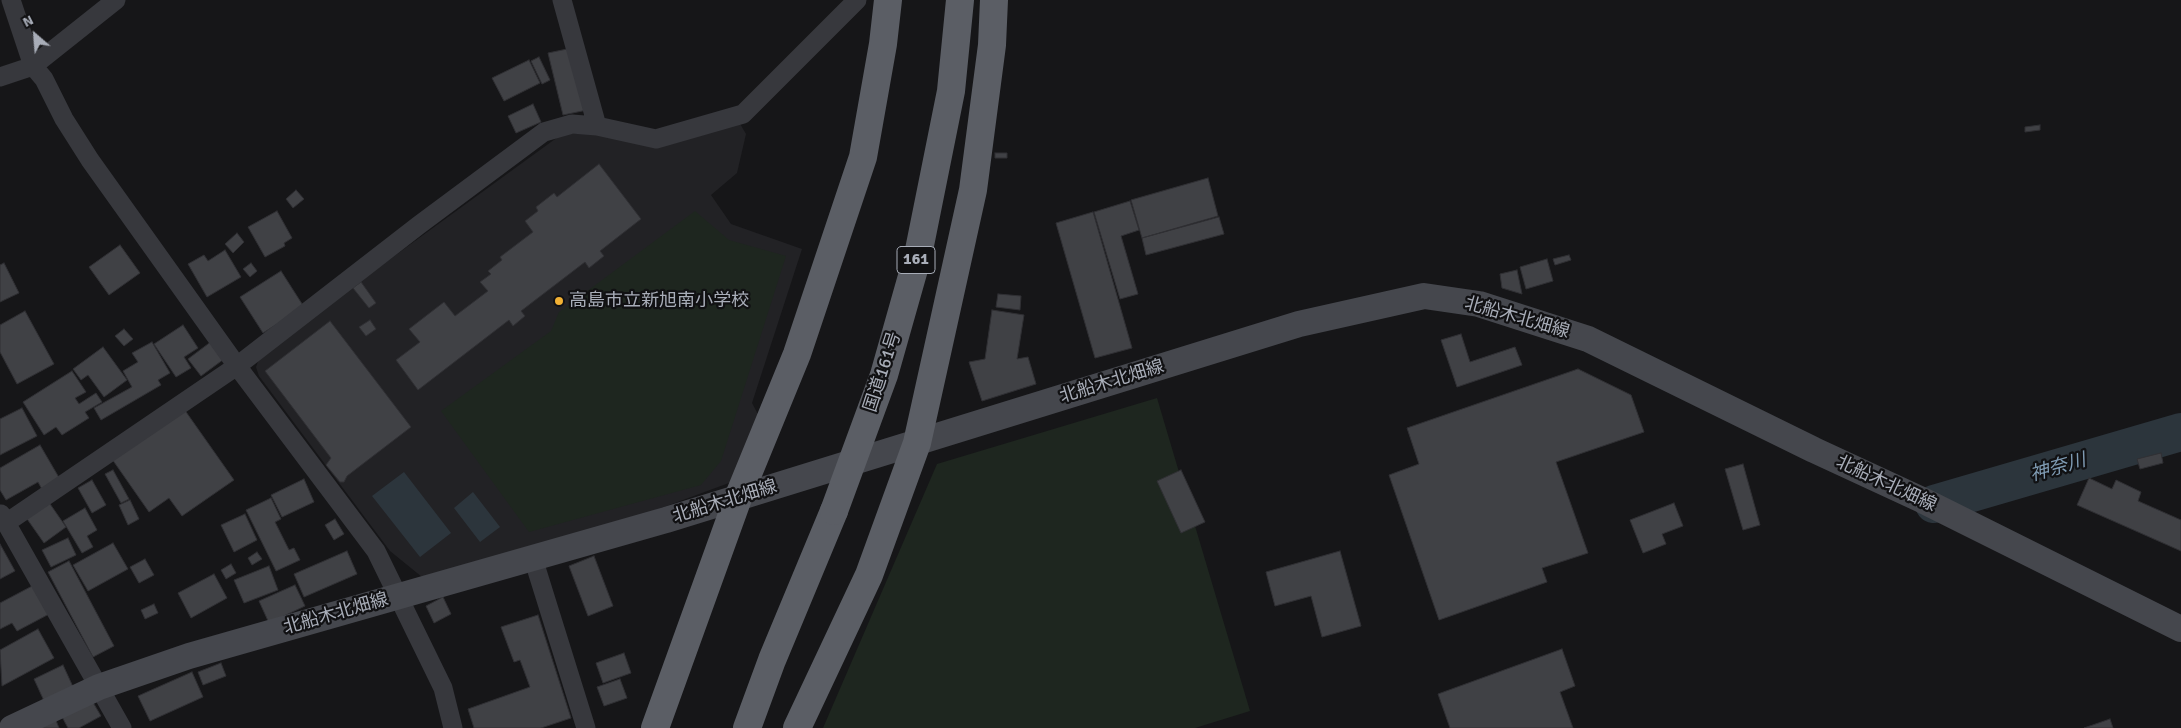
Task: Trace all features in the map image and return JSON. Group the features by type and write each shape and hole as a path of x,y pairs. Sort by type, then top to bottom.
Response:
{"highway":[{"path":"655,728 738,498 797,354 863,157 883,44 888,0"},
{"name":"国道161号","path":"747,728 772,660 834,510 884,374 918,255 951,91 960,0"},
{"path":"797,728 869,575 917,443 973,190 992,45 994,0"}],"main road":[{"name":"北船木北畑線","path":"12,728 99,687 189,656 738,498 1299,324 1424,296 1479,304 1588,339 1814,450 1922,500 2181,629"}],"street":[{"path":"11,0 34,66 44,79 64,119 90,160 237,366 376,551 443,688 454,728"},
{"path":"0,77 34,66 116,0"},
{"path":"562,0 597,126"},
{"path":"122,728 3,518 237,366 419,225 544,132 572,124 597,126 656,139 743,114 857,0"},
{"path":"533,558 586,728"}],"shaded area":[{"name":"高島市立新旭南小学校","path":"739,122 746,134 737,173 711,195 731,224 802,249 752,403 760,418 737,480 645,514 422,577 390,551 259,376 256,367 261,353 562,134 593,133 643,144"},
{"path":"695,211 729,240 786,256 721,461 701,485 529,532 441,411 551,331 559,312"},
{"path":"1157,398 1250,711 1195,728 823,728 937,464"},
{"path":"404,472 451,533 420,557 372,496"},
{"path":"473,492 500,527 480,542 454,508"}],"building":[{"path":"572,48 587,110 563,115 548,53"},
{"path":"539,57 550,80 542,84 531,61"},
{"path":"529,60 540,83 504,101 492,78"},
{"path":"533,104 541,122 516,133 508,116"},
{"path":"2040,125 2040,130 2025,132 2025,127"},
{"path":"995,153 1007,153 1007,158 995,158"},
{"path":"599,164 641,219 600,251 604,256 589,268 585,262 521,311 525,316 513,326 509,320 418,390 396,360 420,342 409,329 444,302 455,316 488,291 480,282 491,274 488,271 502,260 500,257 533,232 525,221 538,211 536,207 554,193 557,197"},
{"path":"1208,178 1218,216 1142,238 1131,200"},
{"path":"296,190 304,199 293,208 286,199"},
{"path":"1130,201 1139,230 1121,236 1138,294 1120,299 1094,212"},
{"path":"277,211 292,238 284,243 285,246 265,257 248,227"},
{"path":"1093,212 1132,348 1095,358 1056,223"},
{"path":"1219,217 1224,234 1146,255 1142,238"},
{"path":"237,233 244,242 233,253 225,244"},
{"path":"120,245 140,273 109,295 89,267"},
{"path":"225,250 241,277 207,297 188,264 204,255 208,261"},
{"path":"1569,255 1571,260 1555,265 1553,259"},
{"path":"1547,259 1553,281 1526,289 1520,267"},
{"path":"4,263 19,293 0,302 0,265"},
{"path":"251,263 257,271 250,277 243,269"},
{"path":"1517,270 1522,294 1502,288 1500,274"},
{"path":"281,271 304,307 263,333 240,297"},
{"path":"361,282 376,303 369,308 353,288"},
{"path":"998,294 1021,296 1020,310 996,307"},
{"path":"992,310 1024,315 1017,359 1028,357 1036,384 982,401 969,362 985,359"},
{"path":"25,311 54,364 17,384 0,352 0,325"},
{"path":"370,320 376,329 366,336 359,327"},
{"path":"330,321 411,427 347,476 344,482 340,482 326,465 331,458 265,371"},
{"path":"183,325 198,348 184,357 191,368 176,377 154,344"},
{"path":"124,329 133,339 124,346 115,336"},
{"path":"1461,334 1470,362 1515,347 1522,365 1457,387 1441,340"},
{"path":"212,341 224,359 201,376 188,359"},
{"path":"152,342 170,373 158,380 161,385 101,420 94,408 132,387 123,371 138,362 132,353"},
{"path":"103,347 127,380 104,397 88,375 81,380 73,369"},
{"path":"1578,369 1631,395 1644,432 1556,462 1588,553 1542,568 1547,582 1439,620 1389,475 1419,464 1407,428"},
{"path":"72,371 86,392 75,398 79,404 96,393 102,402 85,412 89,418 62,435 56,427 44,435 23,402"},
{"path":"22,408 37,436 0,455 0,419"},
{"path":"184,409 234,480 182,516 169,498 149,512 112,459"},
{"path":"40,445 61,481 43,491 38,482 6,500 0,490 0,468"},
{"path":"2161,453 2163,463 2140,469 2137,459"},
{"path":"1743,464 1760,525 1743,530 1725,469"},
{"path":"113,470 129,499 121,503 105,474"},
{"path":"1181,470 1205,522 1181,533 1157,481"},
{"path":"2089,478 2112,489 2116,480 2141,492 2138,501 2181,520 2181,551 2077,505"},
{"path":"304,479 314,502 282,517 271,495"},
{"path":"92,480 106,505 92,513 78,488"},
{"path":"271,498 281,519 275,522 289,550 294,548 300,560 276,571 246,510"},
{"path":"130,500 139,519 128,525 119,505"},
{"path":"48,501 66,527 44,543 25,516"},
{"path":"1674,503 1683,526 1662,534 1666,544 1643,553 1630,520"},
{"path":"85,508 97,530 87,536 93,547 82,553 63,521"},
{"path":"245,514 257,540 234,552 221,525"},
{"path":"335,519 344,534 334,540 325,525"},
{"path":"68,538 76,555 51,567 42,550"},
{"path":"113,543 128,569 88,591 73,565"},
{"path":"0,544 15,571 0,579"},
{"path":"347,551 357,574 304,597 294,574"},
{"path":"1340,551 1361,626 1322,637 1311,596 1275,606 1266,572"},
{"path":"257,552 262,559 252,565 248,558"},
{"path":"594,556 613,606 588,616 569,566"},
{"path":"145,559 154,575 139,583 130,567"},
{"path":"69,561 114,646 93,657 48,572"},
{"path":"231,564 236,573 226,579 221,570"},
{"path":"269,566 278,590 244,603 234,580"},
{"path":"214,574 227,598 191,618 178,593"},
{"path":"36,584 51,613 17,631 12,623 0,629 0,603"},
{"path":"295,585 305,606 269,623 259,601"},
{"path":"443,597 451,614 434,623 426,606"},
{"path":"154,604 158,613 145,619 141,610"},
{"path":"538,615 571,718 541,728 474,728 468,709 530,687 520,660 514,662 501,627"},
{"path":"38,629 54,658 2,686 0,650"},
{"path":"1562,649 1575,686 1560,692 1573,728 1450,728 1438,694"},
{"path":"624,653 631,673 603,683 596,663"},
{"path":"221,663 226,676 203,685 198,672"},
{"path":"63,665 74,689 45,703 34,679"},
{"path":"192,672 203,697 150,721 138,696"},
{"path":"620,679 627,698 604,706 597,687"},
{"path":"91,699 101,716 79,728 68,728 61,715"},
{"path":"55,718 59,728 35,728"},
{"path":"2110,719 2113,728 2084,728"}],"waterway":[{"name":"神奈川","path":"1934,504 2181,432"}],"place":[{"name":"高島市立新旭南小学校","path":"559,301"}]}
